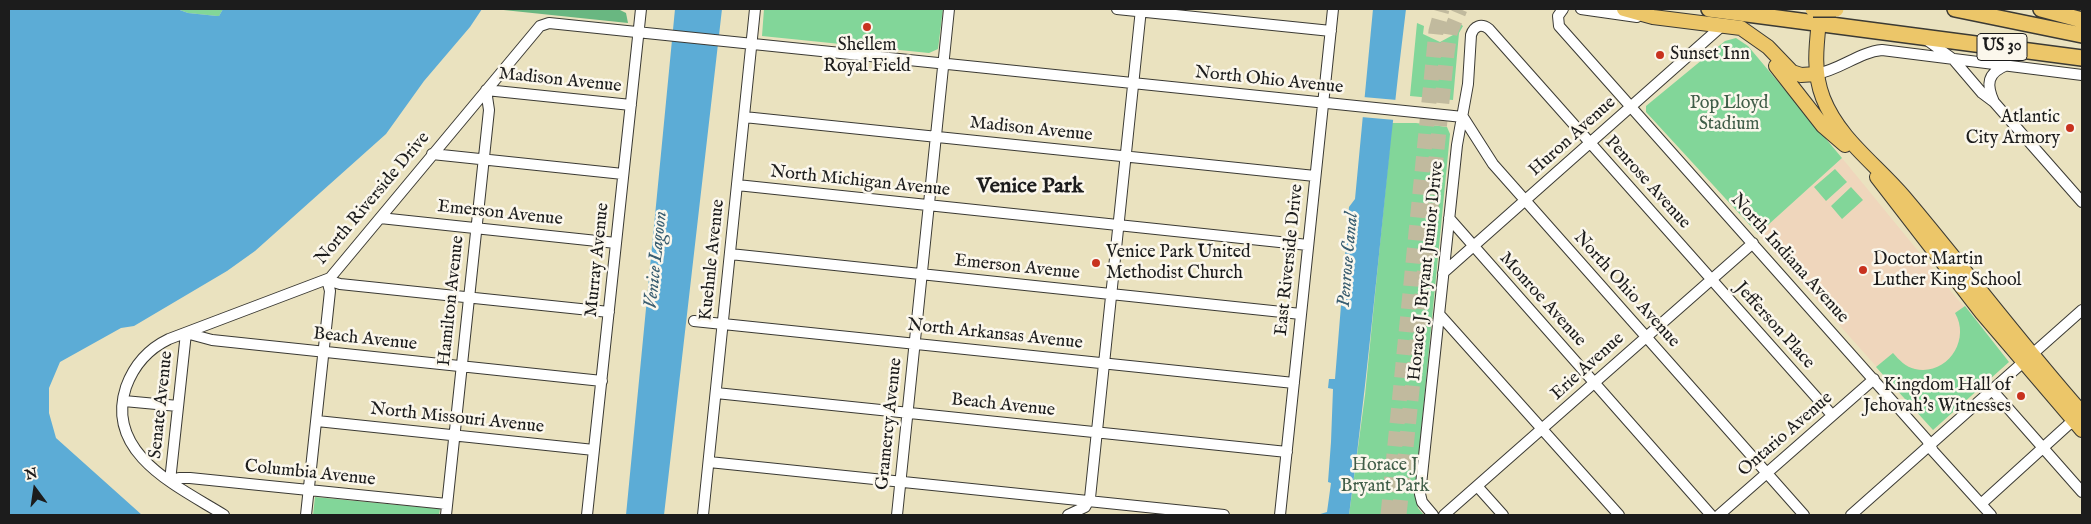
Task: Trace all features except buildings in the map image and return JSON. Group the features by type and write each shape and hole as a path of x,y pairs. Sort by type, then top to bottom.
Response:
{"highway":[{"name":"US 30","path":"1709,9 1818,13 1921,36 2082,58"},
{"path":"1818,13 1836,9"},
{"name":"US 30","path":"1955,9 2082,35"},
{"path":"2041,9 2082,20"}],"main road":[{"path":"1624,9 1653,17 1741,28 1768,47 1792,72 1801,75 1816,74"},
{"path":"1818,13 1816,74 1821,93 1830,114 1860,152 1904,197 2028,359"},
{"path":"1753,35 1823,126 1868,165"},
{"path":"1860,152 1895,203 2080,420"}],"street":[{"name":"Murray Avenue","path":"587,515 641,9"},
{"name":"Kuehnle Avenue","path":"703,515 755,9"},
{"name":"Gramercy Avenue","path":"897,515 949,9"},
{"path":"1117,9 1331,31"},
{"name":"East Riverside Drive","path":"1280,515 1333,9"},
{"name":"North Indiana Avenue","path":"1563,9 1558,16 1559,26 1874,379 1991,515"},
{"path":"1581,9 1630,17 1653,17"},
{"path":"1068,515 1082,509 1089,502 1140,10"},
{"name":"North Riverside Drive","path":"224,515 170,481 143,460 131,443 125,425 124,401 130,378 144,357 162,343 327,280 540,26 543,23 549,23"},
{"name":"North Ohio Avenue","path":"549,23 1463,117 1487,156 1525,201 1804,515"},
{"name":"Huron Avenue","path":"1443,273 1723,25"},
{"name":"Penrose Avenue","path":"1476,27 1484,26 1489,29 1711,280"},
{"name":"Horace J. Bryant Junior Drive","path":"1433,515 1422,502 1420,494 1457,145 1468,84 1471,35 1476,27"},
{"path":"1921,36 1953,59 1982,93 1994,102 2082,202"},
{"path":"1816,74 1831,70 1878,50 2082,75"},
{"path":"1994,102 1989,91 1990,79 1997,70 2007,65"},
{"name":"Madison Avenue","path":"486,90 631,105"},
{"name":"Hamilton Avenue","path":"446,515 484,159 489,105 486,90"},
{"name":"Madison Avenue","path":"744,117 1315,176"},
{"path":"432,154 623,174"},
{"name":"North Michigan Avenue","path":"737,185 1308,245"},
{"name":"Emerson Avenue","path":"380,218 616,242"},
{"name":"Monroe Avenue","path":"1449,218 1712,515"},
{"name":"Erie Avenue","path":"1444,515 1753,243"},
{"name":"Emerson Avenue","path":"730,254 1301,314"},
{"path":"327,280 340,284 609,312"},
{"path":"306,515 330,291 327,280"},
{"name":"Jefferson Place","path":"1711,280 1832,415"},
{"path":"1851,515 2082,310"},
{"path":"1439,314 1619,515"},
{"name":"North Arkansas Avenue","path":"694,321 1294,383"},
{"name":"Beach Avenue","path":"186,333 212,340 602,380"},
{"name":"Senate Avenue","path":"170,481 186,333"},
{"name":"Ontario Avenue","path":"1719,515 1874,379"},
{"path":"1992,390 2082,492"},
{"name":"Beach Avenue","path":"716,393 1287,452"},
{"path":"124,401 178,406"},
{"path":"1981,504 2044,448 2080,420"},
{"name":"North Missouri Avenue","path":"317,421 594,450"},
{"path":"709,462 1224,515"},
{"name":"Columbia Avenue","path":"170,481 183,477 447,504"},
{"path":"1477,486 1502,515"}],"shaded area":[{"name":"Doctor Martin Luther King School","path":"1842,158 2009,362 1933,430 1758,234"}],"green space":[{"path":"177,9 223,9 219,16 217,16 188,13"},
{"path":"494,9 618,9 626,13 628,23"},
{"path":"764,9 943,9 938,49 929,53 762,36"},
{"path":"1417,23 1424,26 1423,34 1440,42 1453,35 1459,23 1463,26 1459,33 1453,100 1410,96"},
{"name":"Pop Lloyd Stadium","path":"1736,38 1748,46 1842,158 1758,234 1646,112 1646,106 1725,41"},
{"name":"Horace J Bryant Park","path":"1392,123 1416,123 1447,127 1450,134 1415,493 1418,508 1424,515 1349,515 1365,395"},
{"path":"1835,169 1847,182 1826,201 1814,187"},
{"path":"1851,187 1863,200 1842,219 1831,206"},
{"path":"1965,306 2009,362 1933,430 1876,367 1893,353 1903,363 1915,369 1927,370 1937,367 1946,361 1953,354 1960,334 1959,323 1955,313"},
{"path":"315,497 440,509 439,515 313,515"}],"water":[{"path":"9,9 177,9 188,13 219,16 223,9 482,9 470,27 424,81 386,134 255,251 227,271 134,326 121,328 60,362 49,388 49,413 56,438 142,515 9,515"},
{"name":"Venice Lagoon","path":"675,9 722,9 664,515 626,515"},
{"name":"Penrose Canal","path":"1373,9 1406,9 1365,389 1349,515 1317,515 1327,512 1331,483 1328,482 1333,389 1328,388 1329,379 1335,379 1349,207 1355,199"}],"pier":[{"path":"1363,97 1397,100 1395,120 1361,117"}],"tunnel":[{"path":"1388,515 1436,31 1442,9"},
{"path":"1399,515 1447,53 1450,33 1460,9"}],"place":[{"name":"Shellem Royal Field","path":"867,27"},
{"name":"Sunset Inn","path":"1660,55"},
{"name":"Atlantic City Armory","path":"2070,128"},
{"name":"Venice Park United Methodist Church","path":"1096,263"},
{"name":"Doctor Martin Luther King School","path":"1863,270"},
{"name":"Kingdom Hall of Jehovah's Witnesses","path":"2021,396"}],"district":[{"name":"Venice Park","path":"1030,187"}]}
